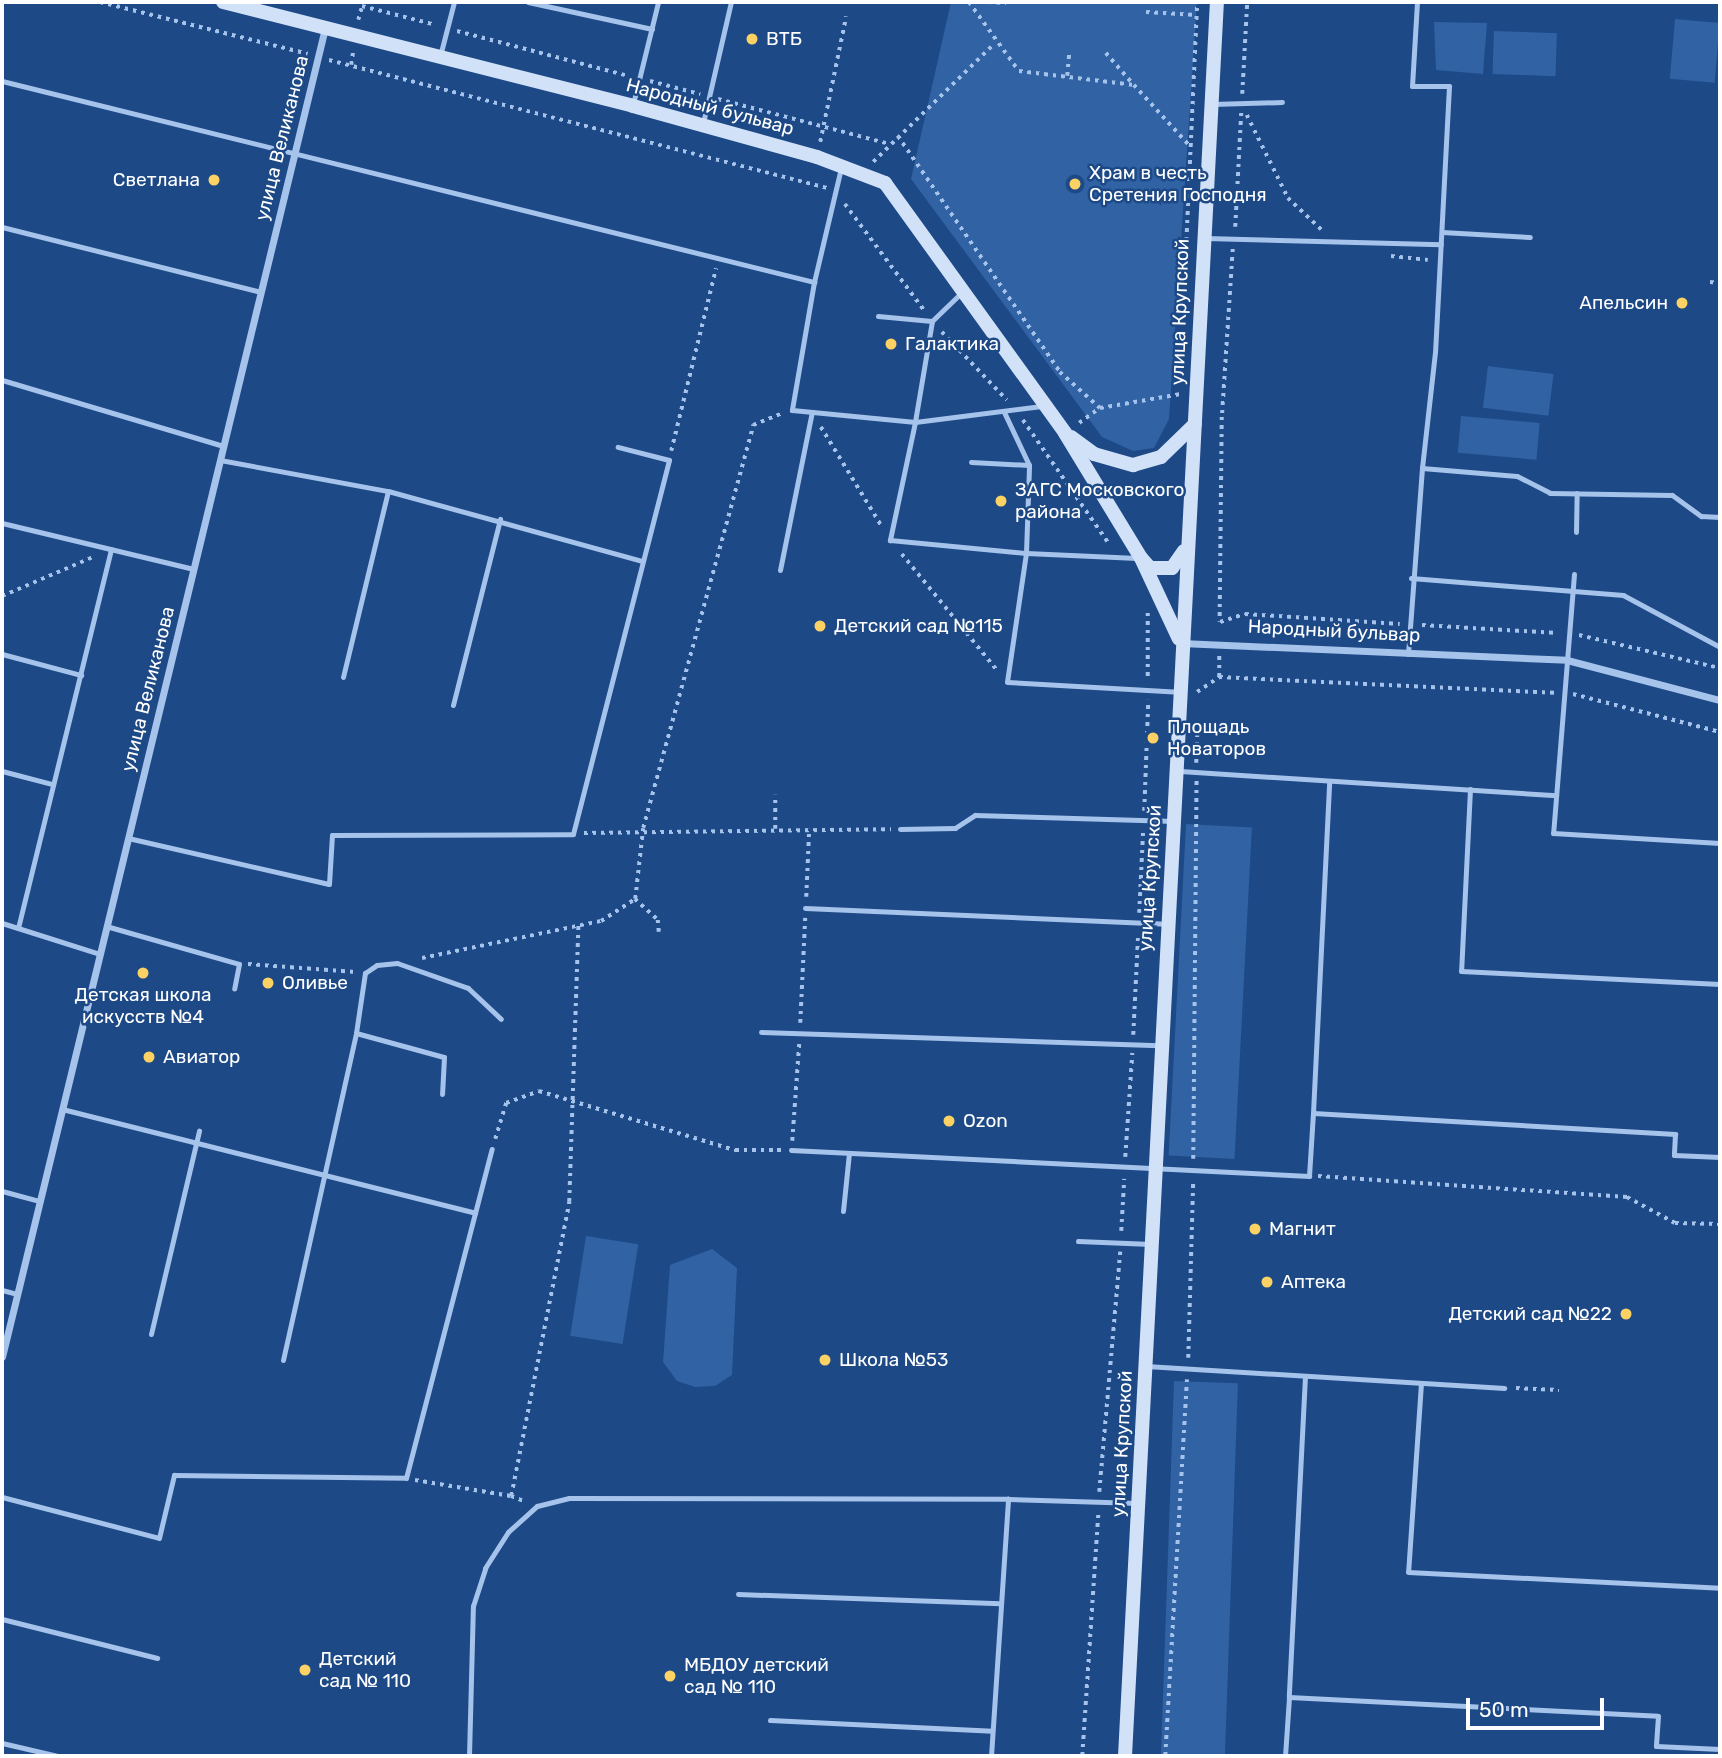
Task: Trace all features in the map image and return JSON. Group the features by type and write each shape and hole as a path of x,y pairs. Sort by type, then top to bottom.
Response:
{"street":[{"name":"Народный бульвар","path":"223,2 633,106 817,157 885,183 961,293 1065,433 1141,558 1180,643 1567,660 1720,700"},
{"name":"улица Крупской","path":"1125,1756 1146,1366 1159,1045 1177,771 1185,547 1195,424 1205,163 1217,8"},
{"name":"улица Великанова","path":"2,1357 325,28"},
{"name":"Народный бульвар","path":"1065,433 1094,454 1133,465 1161,457 1195,424"},
{"path":"1141,558 1150,568 1172,568 1185,547"}],"lane":[{"path":"440,56 454,2"},
{"path":"528,2 652,29"},
{"path":"633,106 658,2"},
{"path":"703,126 731,2"},
{"path":"1408,654 1411,578 1441,244 1449,86 1412,86 1417,2"},
{"path":"2,81 294,156 719,256 814,282"},
{"path":"1210,104 1282,102"},
{"path":"841,165 814,282 792,410 915,422 1045,406"},
{"path":"2,227 261,292"},
{"path":"1441,232 1530,237"},
{"path":"1202,237 1441,244"},
{"path":"961,293 932,321 915,422 890,540 1026,554 1141,558"},
{"path":"878,317 932,321"},
{"path":"2,380 223,446"},
{"path":"780,570 812,412"},
{"path":"1004,412 1029,465 1026,554 1007,682 1178,692"},
{"path":"128,838 329,884 332,835 573,834 669,460 618,447"},
{"path":"220,460 388,491 500,519 643,561"},
{"path":"971,462 1029,465"},
{"path":"1422,468 1517,475 1549,493 1672,495 1701,516 1720,517"},
{"path":"343,677 388,491"},
{"path":"1576,532 1577,493"},
{"path":"453,705 500,519"},
{"path":"2,523 193,569"},
{"path":"18,928 111,549"},
{"path":"1574,574 1553,834 1720,842"},
{"path":"1411,578 1623,595 1720,646"},
{"path":"2,654 81,675"},
{"path":"2,771 52,784"},
{"path":"1177,771 1556,795"},
{"path":"791,1150 1125,1168 1154,1172 1309,1176 1329,781"},
{"path":"1470,789 1461,971 1720,985"},
{"path":"900,830 955,828 975,815 1174,821"},
{"path":"805,908 1166,925"},
{"path":"2,923 100,954"},
{"path":"106,926 239,964 234,989"},
{"path":"283,1360 329,1174 365,973 397,963 468,988 501,1019"},
{"path":"761,1032 1159,1045"},
{"path":"356,1033 444,1057 442,1094"},
{"path":"62,1109 329,1174 475,1213"},
{"path":"1313,1113 1675,1134 1674,1155 1720,1157"},
{"path":"150,1334 199,1131"},
{"path":"2,1497 159,1538 174,1475 406,1478 492,1149"},
{"path":"843,1211 849,1153"},
{"path":"2,1191 40,1201"},
{"path":"1078,1241 1151,1244"},
{"path":"2,1290 17,1293"},
{"path":"1146,1366 1504,1388"},
{"path":"1284,1756 1305,1376"},
{"path":"1421,1383 1408,1572 1720,1588"},
{"path":"469,1756 473,1606 502,1541 537,1506 569,1498 1008,1499 1138,1503"},
{"path":"991,1756 1008,1499"},
{"path":"738,1594 1000,1603"},
{"path":"2,1619 157,1658"},
{"path":"1289,1697 1658,1716 1656,1746 1720,1749"},
{"path":"770,1720 992,1731"},
{"path":"2,1743 58,1756"}],"path":[{"path":"100,2 835,190 932,321 1016,410 1119,558"},
{"path":"969,2 995,44 1019,71 1134,85"},
{"path":"988,2 1006,3"},
{"path":"1185,270 1197,2"},
{"path":"1247,2 1223,396 1220,622 1245,614 1569,633 1720,668"},
{"path":"358,20 362,6 890,144"},
{"path":"1146,12 1196,15 1217,8"},
{"path":"817,157 846,18"},
{"path":"862,172 995,44"},
{"path":"1067,76 1069,51"},
{"path":"1106,53 1205,163"},
{"path":"1242,103 1288,198 1323,225 1323,241"},
{"path":"898,136 1060,372 1100,408"},
{"path":"669,460 719,256"},
{"path":"1710,282 1720,283"},
{"path":"1180,394 1181,380"},
{"path":"1043,449 1100,408 1180,394 1223,396"},
{"path":"635,899 643,828 753,425 792,410"},
{"path":"2,596 111,549"},
{"path":"1082,1756 1133,1046 1148,690 1146,607"},
{"path":"1178,692 1198,692 1219,677 1564,693 1720,732"},
{"path":"1197,705 1198,692"},
{"path":"1165,1756 1188,1368 1193,1173 1197,719"},
{"path":"775,795 775,829"},
{"path":"573,834 643,828 900,830"},
{"path":"492,1149 506,1103 539,1091 573,1096 640,1125 735,1150 791,1150 800,1033 809,829"},
{"path":"397,963 601,921 635,899"},
{"path":"635,899 658,920 659,932"},
{"path":"406,1478 511,1496 569,1202 578,926"},
{"path":"239,964 365,973"},
{"path":"1309,1176 1628,1197 1675,1223 1720,1224"},
{"path":"1504,1388 1559,1390"}],"shaded area":[{"path":"951,2 1197,2 1169,419 1154,448 1133,451 1102,437 911,179"},
{"path":"1675,19 1720,23 1715,83 1670,79"},
{"path":"1434,22 1487,23 1483,74 1436,70"},
{"path":"1494,31 1557,33 1555,76 1492,74"},
{"path":"1488,366 1554,374 1548,416 1483,408"},
{"path":"1461,416 1540,423 1536,460 1458,453"},
{"path":"1186,824 1252,827 1235,1159 1169,1156"},
{"path":"586,1236 638,1244 623,1344 570,1336"},
{"path":"712,1249 737,1268 732,1375 715,1386 695,1387 677,1381 663,1362 670,1265"},
{"path":"1174,1381 1238,1383 1225,1756 1161,1756"}],"place":[{"name":"ВТБ","path":"752,39"},
{"name":"Светлана","path":"214,180"},
{"name":"Храм в честь Сретения Господня","path":"1075,184"},
{"name":"Апельсин","path":"1682,303"},
{"name":"Галактика","path":"891,344"},
{"name":"ЗАГС Московского района","path":"1001,501"},
{"name":"Детский сад №115","path":"820,626"},
{"name":"Площадь Новаторов","path":"1153,738"},
{"name":"Детская школа искусств №4","path":"143,973"},
{"name":"Оливье","path":"268,983"},
{"name":"Авиатор","path":"149,1057"},
{"name":"Ozon","path":"949,1121"},
{"name":"Магнит","path":"1255,1229"},
{"name":"Аптека","path":"1267,1282"},
{"name":"Детский сад №22","path":"1626,1314"},
{"name":"Школа №53","path":"825,1360"},
{"name":"Детский сад № 110","path":"305,1670"},
{"name":"МБДОУ детский сад № 110","path":"670,1676"}]}
